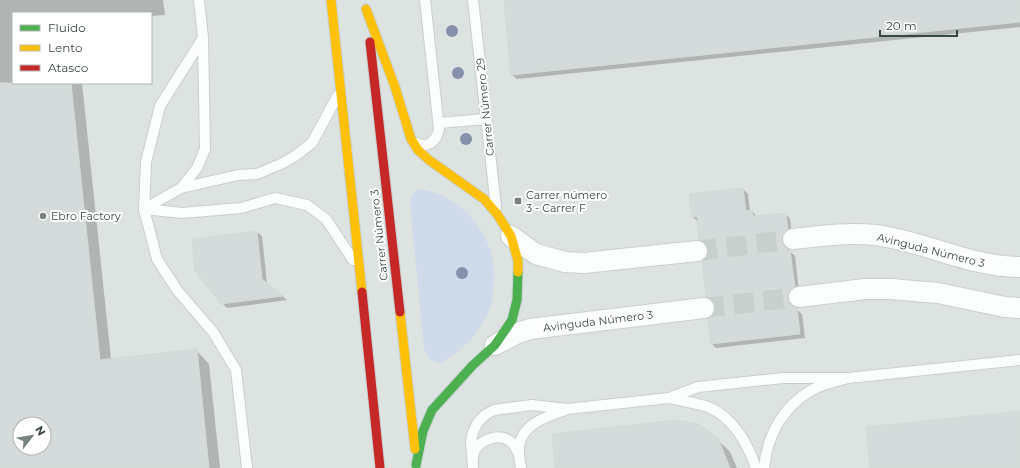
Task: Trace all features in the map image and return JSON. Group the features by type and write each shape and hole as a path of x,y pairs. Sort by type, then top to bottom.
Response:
{"main road":[{"path":"330,0 380,468"},
{"path":"366,5 395,87 411,139 418,150 428,160 484,199 497,214 510,236 518,261 517,300 512,320 495,345 473,365 432,410 423,431 417,466"},
{"name":"Carrer Número 3","path":"366,5 417,466"}],"street":[{"name":"Avinguda Número 3","path":"793,239 849,234 875,236 895,239 980,263 1008,268 1020,268"},
{"path":"510,236 536,254 565,262 584,263 697,251"},
{"path":"799,297 865,289 891,289 938,293 1005,307 1020,308"},
{"name":"Avinguda Número 3","path":"495,345 518,333 530,329 704,308"}],"lane":[{"path":"181,188 197,168 205,149 203,38 199,0"},
{"path":"411,139 420,145 429,144 436,139 438,134 439,123 426,0"},
{"name":"Carrer Número 29","path":"473,0 497,214"},
{"path":"203,38 160,106 146,162 144,209 157,259 177,290 213,332 236,370 248,468"},
{"path":"144,209 181,188 238,175 257,174 295,156 312,143 340,91"},
{"path":"439,123 486,119"},
{"path":"144,209 182,213 241,208 275,198 307,205 326,219 359,270"},
{"path":"473,464 470,440 472,432 478,422 485,415 502,408 532,405 567,409 669,398 698,387 706,386 783,378 848,378 1020,360"},
{"path":"764,468 765,454 771,437 779,421 788,409 801,397 813,389 848,378"},
{"path":"669,398 709,408 722,415 743,438 756,468"},
{"path":"521,468 519,446 523,435 534,423 567,409"},
{"path":"473,464 476,450 481,444 496,438 504,438 511,442 516,448 520,457"}],"shaded area":[{"path":"0,0 1020,0 1020,468 0,468"},
{"path":"420,189 436,193 463,209 483,234 489,248 493,264 493,297 484,321 479,330 458,352 440,363 429,358 424,348 410,204 412,195 415,191"}],"building":[{"path":"504,0 1020,0 1020,22 511,75"},
{"name":"Ebro Factory","path":"0,83 71,84 100,360 197,349 209,468 0,468"},
{"path":"743,188 746,211 752,210 753,216 786,213 788,229 783,234 782,241 784,246 790,250 795,287 789,292 788,299 790,304 797,308 800,334 711,344 708,318 714,313 715,307 713,301 706,297 702,261 707,256 708,249 706,244 699,240 697,216 692,217 689,194"},
{"path":"257,231 262,279 283,296 221,304 195,271 192,239"},
{"path":"1020,411 1020,468 870,468 866,427"},
{"path":"676,420 699,424 718,438 730,468 555,468 552,434"}],"tunnel":[{"path":"697,251 793,239"},
{"path":"704,308 799,297"}],"traffic: fast":[{"path":"416,465 423,431 432,410 473,365 495,345 512,320 517,300 518,272"}],"traffic: slow":[{"path":"331,0 362,292"},
{"path":"366,9 395,87 411,139 418,150 429,160 484,199 497,214 511,236 518,261 518,272"},
{"path":"400,312 415,449"}],"traffic: jam":[{"path":"370,42 400,312"},
{"path":"362,292 380,468"}],"place":[{"name":"Carrer número 3 - Carrer F","path":"518,201"},
{"name":"Ebro Factory","path":"43,216"}]}
